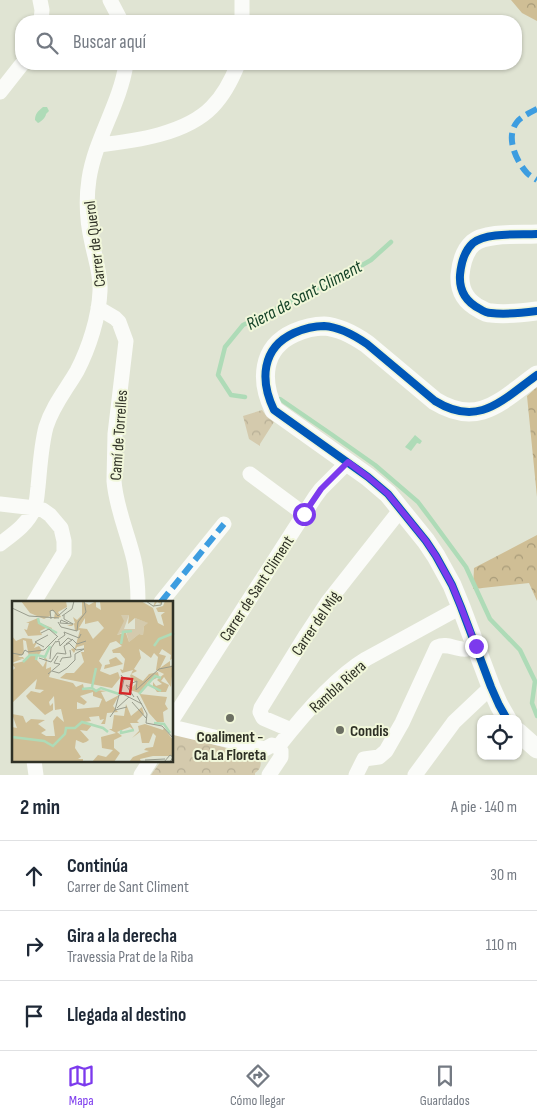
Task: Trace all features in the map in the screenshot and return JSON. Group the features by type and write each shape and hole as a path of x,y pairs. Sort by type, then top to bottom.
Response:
{"street":[{"path":"40,0 42,15"},
{"path":"242,0 242,15"},
{"path":"111,2 118,15"},
{"path":"0,92 17,70"},
{"name":"Carrer de Querol","path":"35,508 46,428 59,398 77,371 85,353 98,308 100,286 90,231 89,177 95,154 120,92 125,70"},
{"path":"99,145 130,142 194,121 212,107 236,70"},
{"path":"537,234 492,235 473,243 465,253 459,284 468,301 477,308 489,313 537,311"},
{"name":"Camí de Torrelles","path":"98,308 119,322 126,341 115,434 114,480 119,508 134,560 138,601"},
{"path":"505,715 491,687 452,585 436,556 388,494 348,462 274,410 268,398 265,373 271,351 286,336 300,330 325,326 357,337 435,401 461,412 489,409 537,376"},
{"name":"Carrer de Sant Climent","path":"174,717 321,489 348,462"},
{"path":"250,474 304,514"},
{"path":"0,504 43,510 61,528 65,547 64,554 35,601"},
{"path":"0,544 22,527 35,508"},
{"name":"Carrer del Mig","path":"291,730 263,718 260,712 327,603 401,509"},
{"path":"162,601 224,524"},
{"name":"Rambla Riera","path":"269,775 273,753 291,730 330,688 347,673 361,662 461,607"},
{"path":"356,775 364,759 379,757 386,751 402,723 437,647 446,645 464,649 476,646"},
{"path":"415,775 454,722 491,687"},
{"path":"174,728 273,753"},
{"path":"522,736 537,749"},
{"path":"34,762 36,775"},
{"path":"141,775 149,762"}],"green space":[{"path":"511,0 537,0 537,21 522,13"},
{"path":"537,387 537,497 527,396"},
{"path":"262,410 274,422 260,446 249,439 243,416"},
{"path":"537,535 537,601 529,583 473,589 474,568"},
{"path":"174,734 253,755 259,758 261,763 255,775 151,775 160,762 174,762"}],"shaded area":[{"path":"43,107 47,107 49,111 38,123 35,120 36,116"},
{"path":"415,435 422,441 420,444 417,443 411,451 405,447"}],"waterway":[{"name":"Riera de Sant Climent","path":"245,397 231,395 218,375 225,347 243,325 345,275 371,260 391,242"},
{"name":"Riera de Sant Climent","path":"280,399 375,465 418,502 466,567 490,619 520,650 535,681 532,703 537,716"}],"marked path":[{"path":"537,109 517,122 512,135 513,149 519,162 527,173 537,180"},
{"path":"162,601 224,524"}],"cycle path":[{"path":"537,234 513,234 479,239 467,250 460,271 460,281 464,295 475,306 485,312 508,314 537,311"},
{"path":"505,715 491,687 452,585 426,541 388,494 368,477 274,410 269,399 265,377 266,366 269,356 283,339 301,330 324,326 341,330 367,344 435,401 451,409 465,412 489,408 537,375"}],"place":[{"name":"Coaliment - Ca La Floreta","path":"230,718"},
{"name":"Condis","path":"340,730"}],"route":[{"path":"304,514 321,489 348,462 368,477 388,494 401,509 436,556 452,585 476,646"}]}
